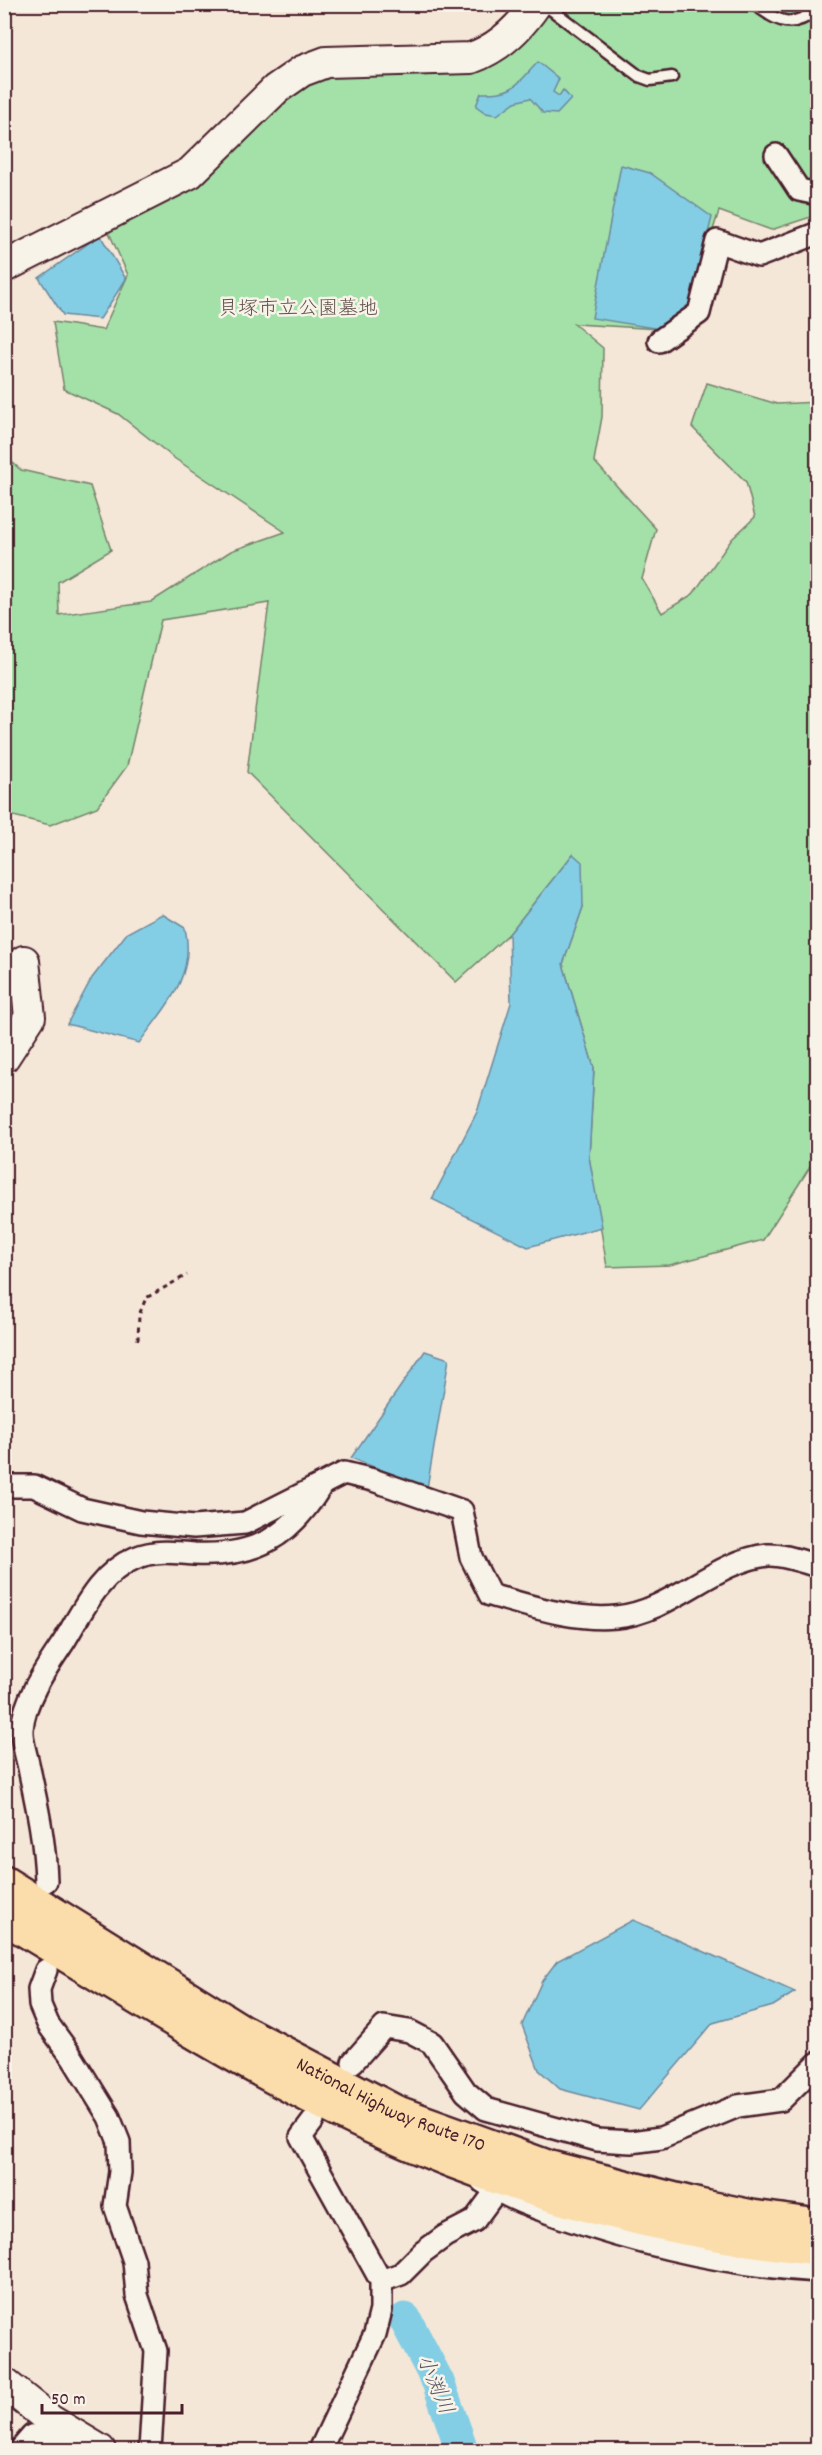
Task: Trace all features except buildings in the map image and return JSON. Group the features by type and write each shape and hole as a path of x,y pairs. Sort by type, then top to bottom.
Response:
{"highway":[{"name":"National Highway Route 170","path":"4,1883 241,2031 395,2112 550,2168 699,2206 752,2217 818,2226"},
{"name":"National Highway Route 170","path":"4,1917 249,2064 385,2133 455,2163 567,2199 687,2228 756,2242 818,2248"}],"street":[{"path":"4,267 189,172 276,89 302,71 326,62 471,58 491,51 505,40 537,5"},
{"path":"776,155 800,190 818,194"},
{"path":"659,341 699,313 717,242 759,255 818,233"},
{"path":"4,1057 30,1017 24,961"},
{"path":"4,1486 34,1486 82,1509 141,1522 194,1527 245,1523 344,1473 374,1480 462,1510 471,1557 490,1595 557,1614 617,1617 657,1606 739,1564 770,1555 818,1566"},
{"path":"46,1881 45,1848 22,1730 26,1709 52,1660 97,1588 114,1571 136,1557 162,1552 212,1555 241,1552 260,1545 288,1530 306,1511 322,1484"},
{"path":"46,1970 39,1989 40,2005 48,2024 72,2056 109,2117 118,2142 120,2172 115,2206 134,2261 137,2295 156,2351 150,2451"},
{"path":"353,2062 384,2027 409,2031 432,2043 466,2092 486,2109 597,2140 631,2142 662,2138 738,2106 781,2100 810,2068 818,2063"},
{"path":"313,2121 301,2137 381,2281 381,2310 375,2334 320,2451"},
{"path":"455,2163 506,2198 606,2233 691,2252 791,2269 818,2271"},
{"path":"381,2281 401,2274 423,2252 474,2221 496,2191"},
{"path":"4,2384 50,2420 100,2451"},
{"path":"21,2451 32,2436 66,2451"}],"lane":[{"path":"754,4 774,19 790,22 804,20 818,9"},
{"path":"537,5 639,76 650,80 672,77"}],"path":[{"path":"138,1340 139,1315 146,1299 187,1275"}],"green space":[{"name":"貝塚市立公園墓地","path":"534,5 817,5 817,215 771,230 719,211 692,296 660,329 574,324 603,348 602,417 594,461 656,529 642,579 662,613 693,594 732,539 755,517 746,482 692,427 707,383 777,404 817,402 817,1156 763,1240 670,1265 607,1267 589,1157 594,1068 563,964 583,907 573,854 509,934 456,982 247,772 269,603 161,620 127,766 97,807 50,825 5,814 5,456 21,470 90,486 111,550 58,582 59,615 151,602 231,551 285,532 174,458 118,414 64,389 53,322 103,330 128,275 107,228 326,62 471,58"}],"water":[{"path":"538,62 559,79 553,92 559,96 563,90 571,99 557,114 543,113 530,98 515,102 497,115 486,113 476,106 481,93 508,90"},
{"path":"621,165 650,173 712,217 691,303 660,329 592,318"},
{"path":"100,235 126,279 100,319 63,315 39,278"},
{"path":"573,854 582,862 583,907 563,964 594,1068 589,1157 602,1227 528,1247 432,1199 477,1112 511,1003 509,934"},
{"path":"162,914 185,928 186,961 176,990 139,1043 67,1024 92,978 127,933"},
{"path":"425,1351 449,1359 427,1488 351,1458"},
{"path":"633,1920 795,1992 773,2006 713,2023 639,2110 560,2089 539,2070 522,2025 542,1981 557,1961"}],"waterway":[{"name":"小渕川","path":"405,2319 438,2382 462,2450"}]}
